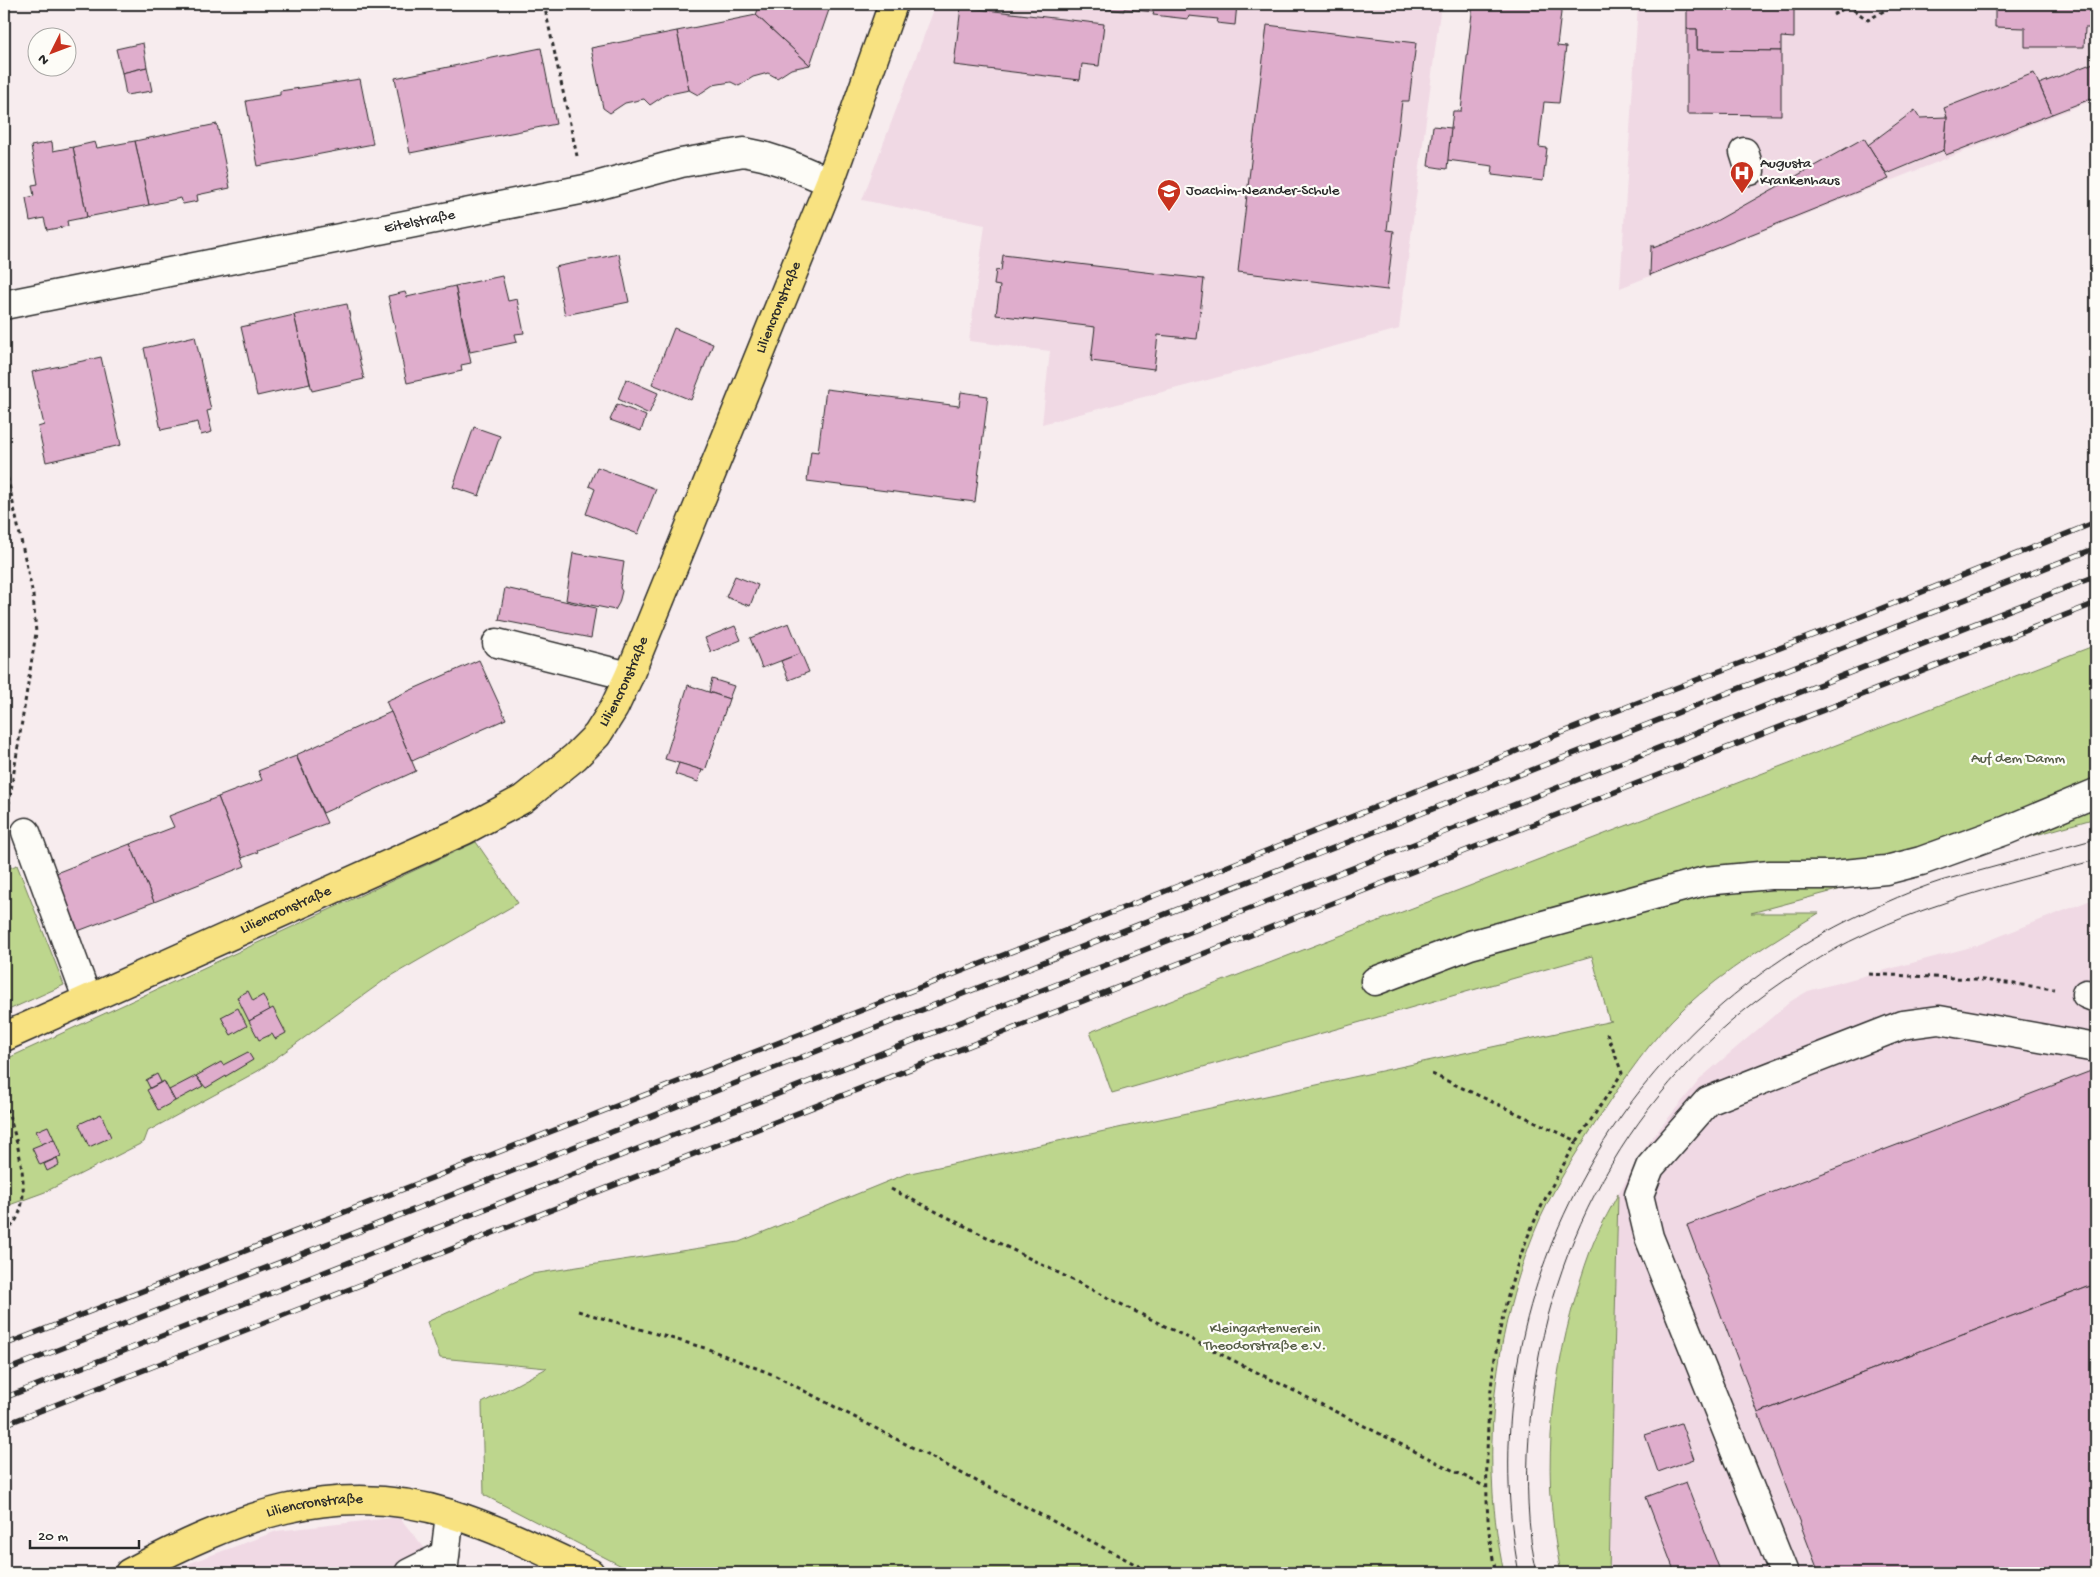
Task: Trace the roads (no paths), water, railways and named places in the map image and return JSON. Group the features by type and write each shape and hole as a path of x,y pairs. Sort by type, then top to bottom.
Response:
{"main road":[{"name":"Liliencronstraße","path":"4,1037 87,998 465,830 523,799 576,757 597,735 614,708 629,676 830,182 893,4"},
{"name":"Liliencronstraße","path":"129,1573 215,1531 276,1510 307,1504 349,1500 410,1504 450,1514 502,1533 590,1573"}],"street":[{"name":"Eitelstraße","path":"4,305 584,189 681,163 744,152 788,164 830,182"},
{"path":"497,643 629,676"},
{"path":"1375,981 1470,945 1705,881 1770,875 1833,875 1886,870 1921,861 2007,830 2096,794"},
{"path":"26,832 87,998"},
{"path":"1784,1573 1649,1237 1639,1195 1650,1167 1708,1101 1902,1025 1939,1020 2096,1048"},
{"path":"409,1573 444,1564 450,1514"}],"tram line":[{"path":"1519,1573 1509,1474 1515,1377 1538,1282 1575,1193 1625,1110 1688,1036 1762,973 1847,921 1898,897 1935,883 2096,839"},
{"path":"1537,1573 1529,1523 1528,1487 1529,1436 1537,1368 1552,1302 1574,1239 1603,1178 1639,1122 1681,1070 1730,1023 1784,981 1830,952 1887,924 1946,902 2096,860"}],"railway":[{"path":"4,1345 1103,916 2096,522"},
{"path":"4,1371 2096,548"},
{"path":"4,1398 2096,576"},
{"path":"4,1425 2096,603"}],"place":[{"name":"Augusta Krankenhaus","path":"1742,194"},
{"name":"Joachim-Neander-Schule","path":"1169,212"}],"park label":[{"name":"Auf dem Damm","path":"2018,759"},
{"name":"Kleingartenverein Theodorstraße e.V.","path":"1265,1338"}]}
